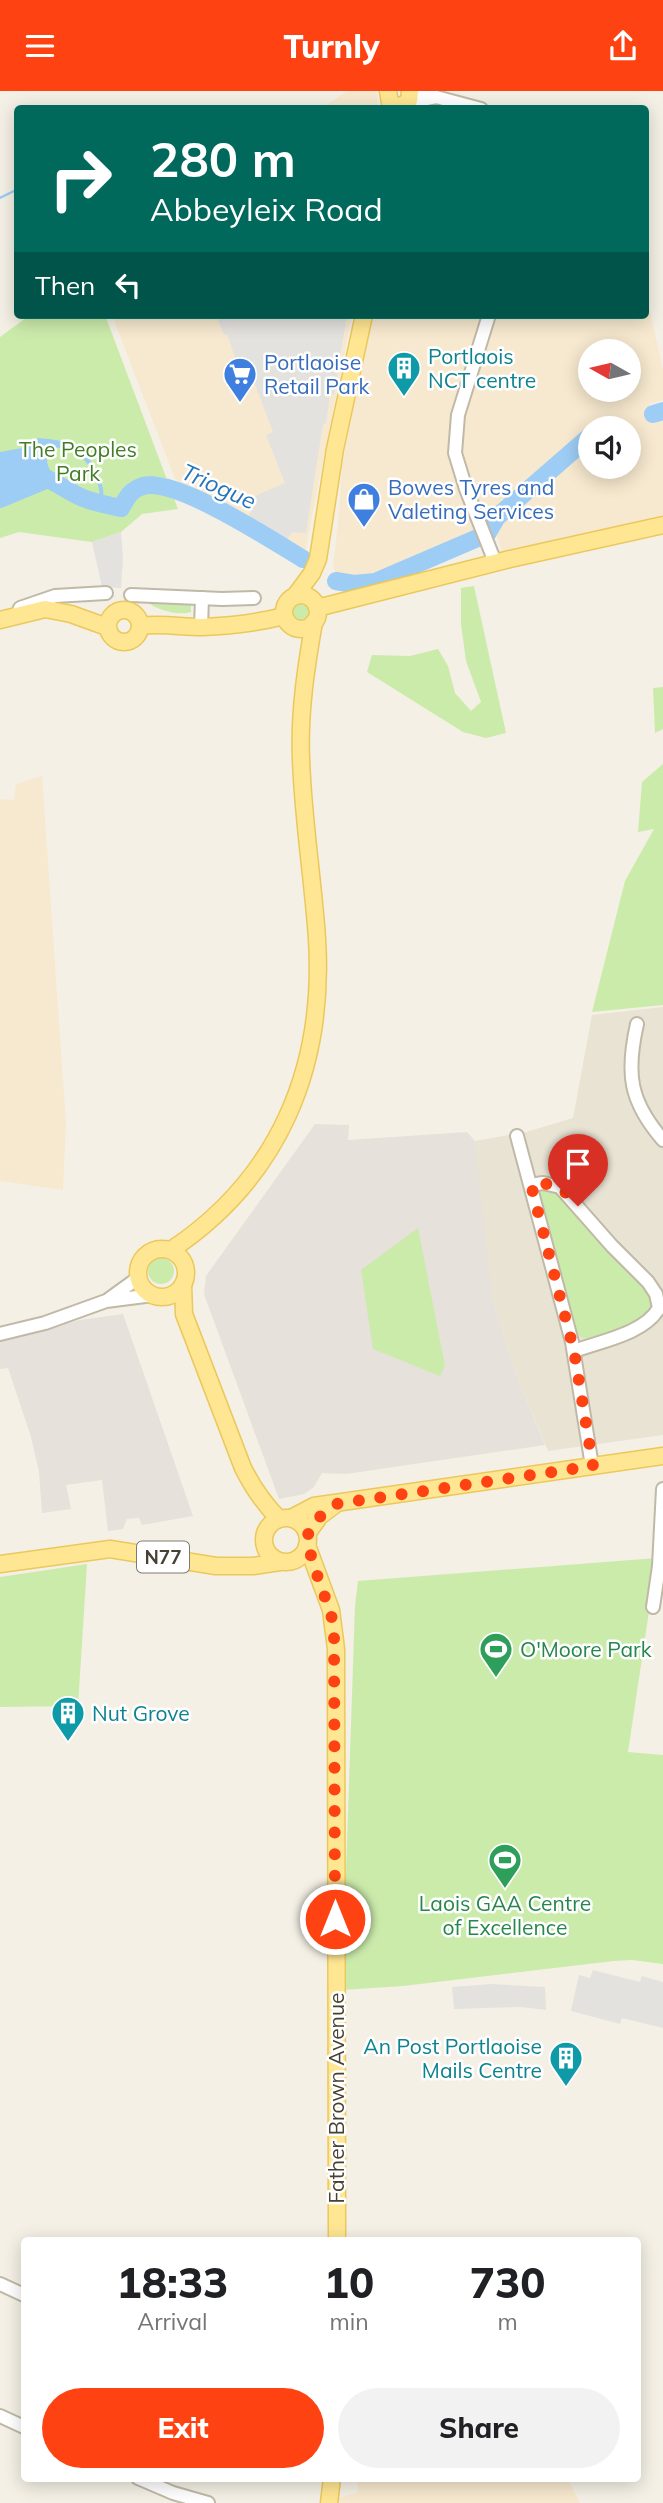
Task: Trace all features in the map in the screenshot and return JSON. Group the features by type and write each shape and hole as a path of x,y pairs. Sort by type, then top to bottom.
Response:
{"main road":[{"path":"388,91 388,100 406,100"},
{"path":"171,1250 200,1231 249,1181 274,1145 303,1081 312,1041 316,1012 317,940 300,757 305,669 314,610 315,566 335,449 363,319"},
{"path":"314,610 495,562 663,525"},
{"path":"314,610 306,628 298,628 288,623 284,616 286,604 295,596 315,566"},
{"path":"295,596 302,595 314,610"},
{"path":"0,621 46,609 71,614 107,627 113,639 122,643 135,639 140,626 157,624 201,627 259,623 284,616"},
{"path":"298,628 305,669"},
{"path":"200,1231 185,1267 184,1314 251,1485 263,1538 270,1556 318,1580"},
{"path":"184,1314 143,1288 138,1278 141,1261 148,1252 159,1248 171,1250 180,1257 185,1267"},
{"path":"159,1296 175,1293 183,1284"},
{"path":"234,1565 250,1556 269,1525 314,1506 663,1456"},
{"path":"251,1485 265,1505 285,1518 301,1524 307,1539"},
{"path":"286,1562 302,1555 307,1539 320,1516 336,1504"},
{"name":"Father Brown Avenue","path":"307,1539 318,1580 331,1610 335,1649 337,2237"},
{"name":"N77","path":"0,1564 110,1549 197,1564 253,1566 286,1562"},
{"path":"329,2503 332,2482"}],"street":[{"path":"406,100 436,97 466,105"},
{"path":"488,319 458,415 455,434 457,461 495,562"},
{"path":"19,615 20,608 55,596 106,593"},
{"path":"131,595 254,598"},
{"path":"201,627 202,598"},
{"path":"637,1024 630,1060 633,1091 643,1116 663,1140"},
{"path":"517,1136 574,1351 593,1466"},
{"path":"531,1185 542,1183 560,1187 612,1246 636,1268 656,1294 659,1308 653,1319 637,1328 574,1351"},
{"path":"0,1334 45,1324 106,1301 138,1278"},
{"path":"106,1301 159,1296"},
{"path":"653,1607 661,1567 663,1489"},
{"path":"0,2284 21,2294"},
{"path":"0,2416 21,2426"},
{"path":"147,2482 208,2503"}],"shaded area":[{"path":"347,91 377,91 378,105 326,105"},
{"path":"649,307 663,370 663,400 649,404 653,416 663,413 663,515 502,553 496,531 483,531 372,573 351,577 337,575 333,567 342,466 371,319 649,319"},
{"name":"Portlaoise Retail Park","path":"114,319 351,319 305,552 175,479"},
{"path":"218,319 346,319 334,395 330,395 326,424 323,424 306,533 292,532 287,540 248,518 251,512 250,498 285,483 266,435 273,432 251,374 237,363 227,334 224,335"},
{"path":"121,532 121,588 102,587 92,542"},
{"path":"42,776 66,1124 63,1190 0,1181 0,799 14,800 16,784"},
{"path":"663,1007 663,1435 548,1451 515,1372 492,1298 478,1210 475,1141 526,1132 573,1118 592,1015"},
{"path":"315,1124 349,1125 348,1140 467,1132 475,1141 492,1298 515,1372 545,1445 346,1474 322,1473 314,1487 304,1494 279,1499 204,1294 206,1276"},
{"path":"123,1314 193,1516 142,1525 139,1518 127,1519 123,1529 108,1531 102,1480 66,1485 71,1509 42,1513 39,1472 31,1437 8,1368 0,1369 0,1342 80,1320"},
{"path":"593,1970 640,1982 642,1976 663,1982 663,2028 622,2018 620,2024 571,2011 579,1975 590,1978"},
{"path":"492,1984 545,1987 546,2010 520,2007 454,2009 452,1987"},
{"path":"358,2482 569,2482 580,2503 337,2503 337,2498 357,2493"}],"green space":[{"name":"The Peoples Park","path":"25,319 107,319 178,509 142,514 121,532 92,542 19,532 0,538 0,337"},
{"path":"474,586 506,733 486,738 463,732 367,672 372,655 410,656 438,649 448,666 455,693 471,711 481,702 466,661 461,624 461,588"},
{"path":"300,600 308,603 311,611 308,619 300,622 292,619 289,611 292,603"},
{"path":"147,602 180,602 191,605 191,612 168,611"},
{"path":"663,687 663,729 655,733 653,688"},
{"path":"663,764 663,1005 592,1012 625,881 654,829 638,832 642,782"},
{"path":"549,1189 556,1191 652,1294 653,1309 643,1320 590,1339 581,1337 574,1329 539,1199 540,1192"},
{"path":"418,1228 445,1366 440,1376 373,1349 361,1270"},
{"path":"161,1258 170,1262 174,1271 170,1280 161,1284 152,1280 148,1271 152,1262"},
{"path":"657,1558 628,1752 663,1755 663,1964 614,1961 403,1986 342,1990 358,1581"},
{"path":"87,1564 78,1706 0,1707 0,1577"}],"water":[{"path":"37,438 48,439 68,443 83,452 102,484 100,504 48,480 0,499 0,452 33,446","holes":["51,448 68,449 86,462 98,483 100,498 96,501 60,482 48,466 47,457"]}],"waterway":[{"path":"0,198 14,191"},
{"name":"Triogue","path":"653,414 663,411"},
{"name":"Triogue","path":"336,581 354,584 375,582 487,534 497,517 578,446"},
{"name":"Triogue","path":"0,499 48,479 83,498 121,508 135,490 143,486 158,486 178,491 224,512 303,559"}],"place":[{"name":"Portlaois NCT centre","path":"404,398"},
{"name":"Portlaoise Retail Park","path":"240,404"},
{"name":"Bowes Tyres and Valeting Services","path":"364,529"},
{"name":"O'Moore Park","path":"496,1679"},
{"name":"Nut Grove","path":"68,1743"},
{"name":"Laois GAA Centre of Excellence","path":"505,1890"},
{"name":"An Post Portlaoise Mails Centre","path":"566,2088"}],"route":[{"path":"335,1919 334,1627 331,1610 307,1545 307,1534 320,1516 336,1504 593,1466 574,1351 531,1185 542,1183 560,1187 578,1206"}]}
